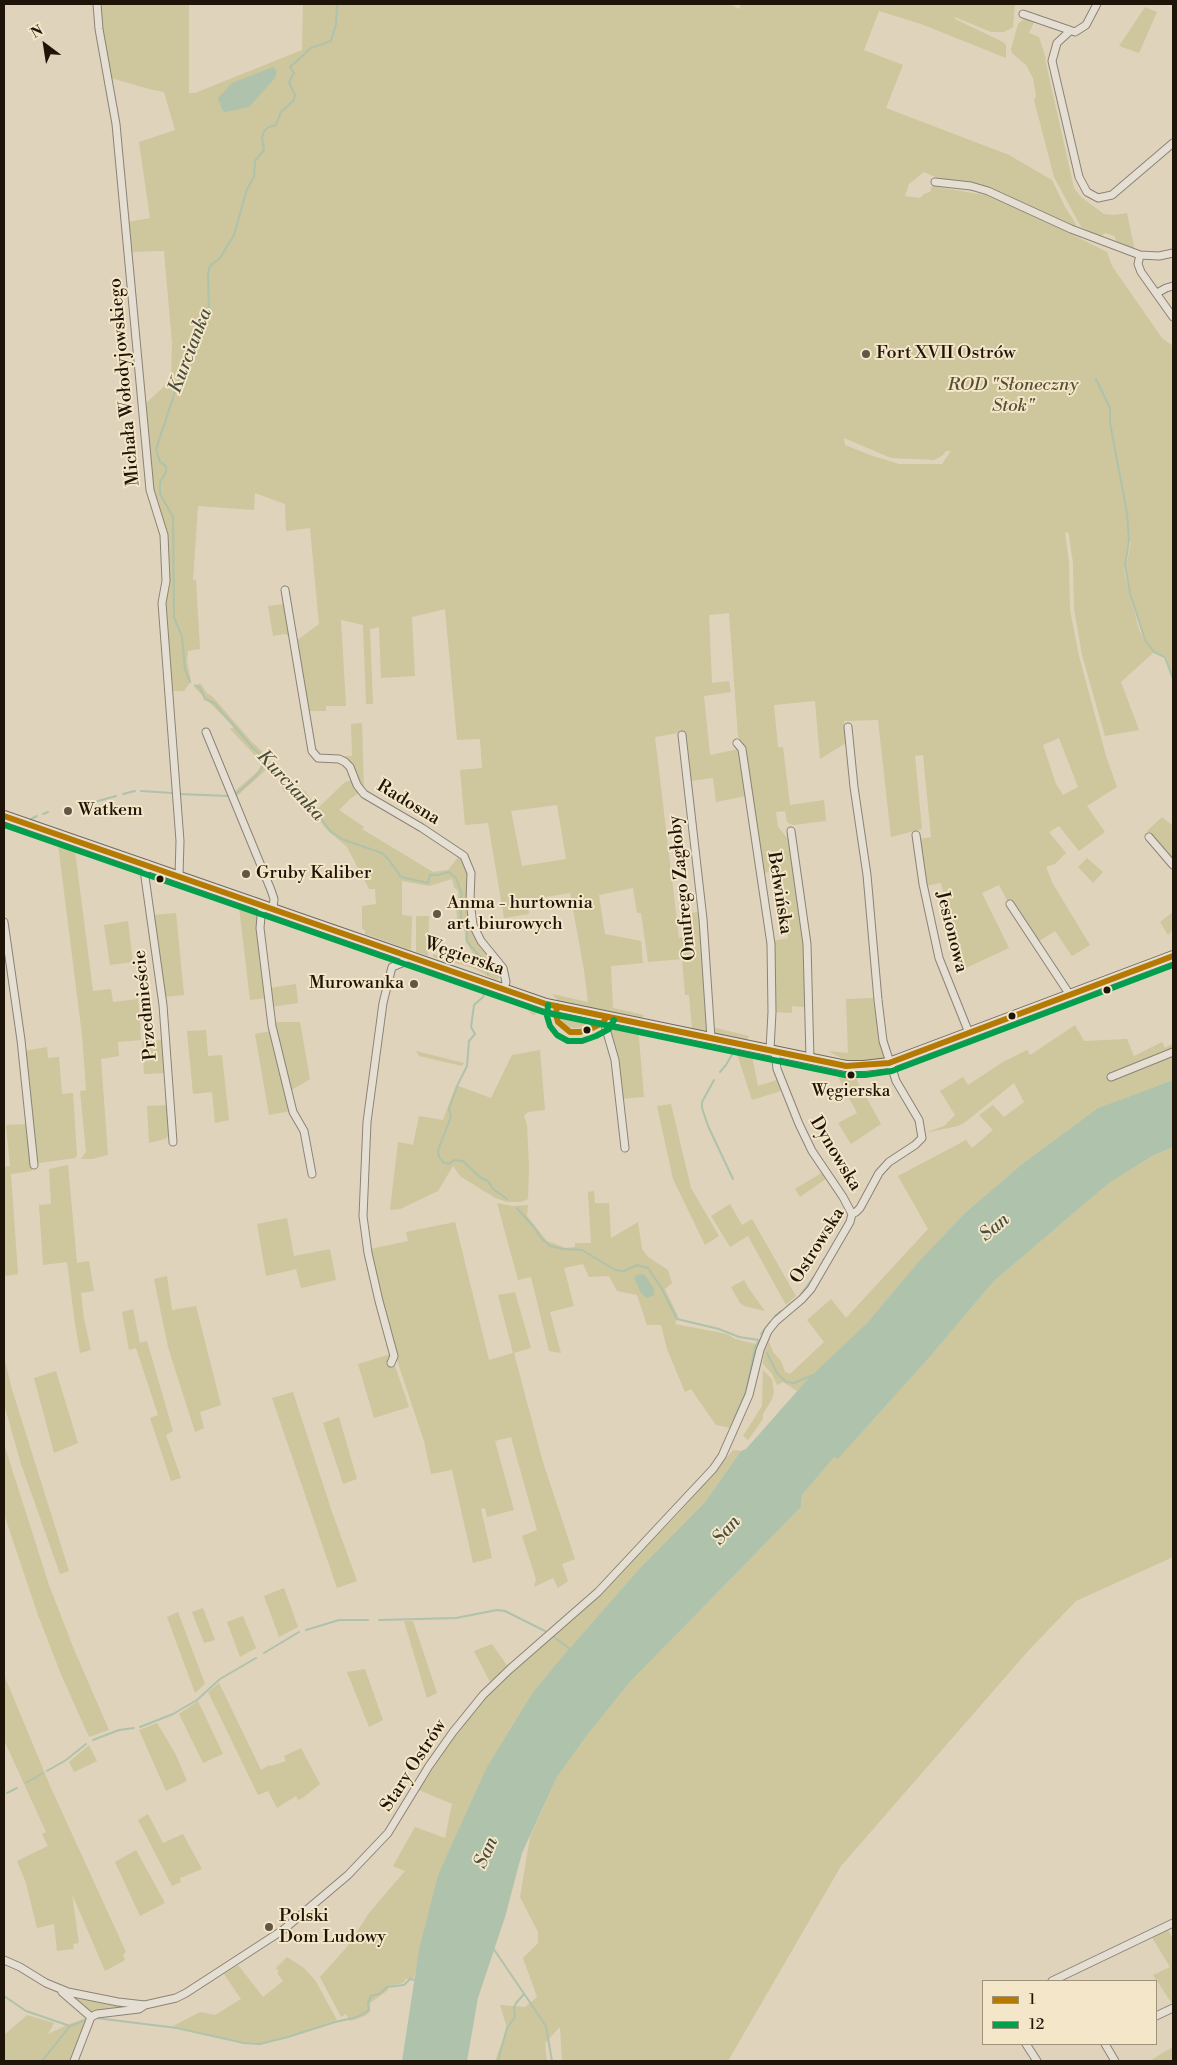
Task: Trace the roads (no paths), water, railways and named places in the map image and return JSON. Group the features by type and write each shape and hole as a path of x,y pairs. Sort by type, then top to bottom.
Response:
{"main road":[{"name":"Węgierska","path":"4,816 147,864 546,1004 810,1059 855,1066 889,1063 1173,956"}],"street":[{"name":"Michała Wołodyjowskiego","path":"97,4 99,29 116,124 150,490 164,535 166,582 162,603 180,841 179,876"},
{"path":"1097,4 1083,28 1070,31 1057,43 1052,61 1084,188 1090,195 1098,198 1112,194 1170,145"},
{"path":"1023,14 1070,31"},
{"path":"935,182 971,186 988,191 1071,229 1140,255 1159,256 1173,253"},
{"path":"1140,255 1138,264 1141,272 1173,317"},
{"path":"1157,293 1173,286"},
{"name":"Radosna","path":"285,590 312,752 318,758 339,759 345,762 350,767 357,785 364,794 422,828 464,856 471,873 470,901 473,925 478,936 503,968 506,982 504,988"},
{"path":"848,727 854,787 867,875 878,1000 889,1063"},
{"path":"206,732 271,890 274,900 273,908"},
{"name":"Onufrego Zagłoby","path":"682,735 703,919 711,1038"},
{"name":"Bełwińska","path":"738,743 742,748 771,944 772,1051"},
{"path":"791,831 806,944 810,1059"},
{"name":"Jesionowa","path":"916,835 923,884 939,958 969,1033"},
{"path":"1150,837 1173,864"},
{"name":"Przedmieście","path":"147,864 146,877 160,976 173,1142"},
{"path":"1010,904 1046,961 1066,986 1070,995"},
{"path":"262,905 260,928 272,1026 293,1112 304,1131 312,1174"},
{"path":"4,922 6,953 22,1049 34,1165"},
{"path":"390,1363 394,1356 368,1253 363,1209 367,1122 383,1003 392,967 402,963 408,955"},
{"path":"606,1017 604,1022 615,1060 625,1148"},
{"name":"Dynowska","path":"772,1051 781,1081 798,1124 852,1214"},
{"path":"1111,1077 1173,1052"},
{"name":"Ostrowska","path":"717,1463 748,1395 760,1350 768,1331 811,1289 850,1222 852,1214 860,1208 872,1182 885,1165 915,1146 921,1140 922,1135 917,1115 896,1081 889,1063"},
{"name":"Stary Ostrów","path":"91,2017 97,2014 139,2009 145,2005 176,1998 282,1930 348,1875 388,1833 429,1766 483,1695 598,1592 698,1486 717,1463"},
{"path":"1066,1979 1173,1924"},
{"path":"4,1960 58,1989 91,2017 74,2061"},
{"path":"58,1989 100,1999 145,2005"},
{"path":"1157,2016 1173,2008"},
{"path":"1027,2045 1037,2061"},
{"path":"1106,2045 1115,2061"}],"water":[{"path":"273,67 277,71 275,78 249,107 225,112 222,110 218,98 232,83"},
{"name":"San","path":"1173,1080 1173,1147 1154,1155 1109,1183 994,1281 927,1360 838,1459 834,1457 802,1495 801,1507 630,1682 588,1734 557,1777 522,1853 505,1917 478,1998 467,2061 402,2061 419,1950 438,1875 486,1769 531,1695 640,1568 705,1502 741,1451 746,1449 807,1380 866,1324 920,1260 966,1212 1022,1164 1098,1108"},
{"path":"641,1274 645,1275 654,1289 654,1295 647,1298 641,1293 634,1278"}],"waterway":[{"name":"Kurcianka","path":"190,682 185,669 182,637 174,617 173,517 160,494 160,482 166,472 166,466 160,462 156,449 180,377 193,354 209,313 208,274 210,266 220,258 234,235 247,189 254,177 255,161 264,150 262,138 264,131 276,125 281,112 294,100 295,95 289,82 294,73 290,67 311,48 331,41 336,24 337,4"},
{"path":"1096,379 1110,408 1110,423 1127,513 1129,541 1125,565 1130,593 1145,640 1154,652 1165,657 1173,679"},
{"name":"Kurcianka","path":"195,685 200,688 205,699 214,703 262,756 265,764"},
{"name":"Kurcianka","path":"265,764 273,766 283,782 302,793 331,832 344,840 382,853 401,877 428,883 430,875 449,872 456,878 462,894 460,901 461,919 467,931 467,942 485,962 488,975"},
{"path":"236,794 255,777 265,764"},
{"path":"123,794 135,791"},
{"path":"141,791 172,793"},
{"path":"179,794 229,796"},
{"path":"91,803 116,796"},
{"path":"43,814 48,812"},
{"path":"31,819 37,816"},
{"path":"4,823 25,830"},
{"name":"Kurcianka","path":"485,991 483,997 474,1005 471,1027 475,1034 469,1041 467,1066 449,1109 451,1117 438,1150 439,1157 443,1162 449,1164 454,1160 463,1161 481,1178 488,1181 493,1189 507,1199"},
{"path":"720,1072 734,1051"},
{"path":"714,1080 702,1102 702,1108 708,1126 733,1179"},
{"name":"Kurcianka","path":"517,1208 550,1246 582,1250 615,1270 624,1271 637,1265 648,1268 662,1289 677,1319 719,1329 739,1337 759,1340 755,1347 746,1392 734,1419"},
{"path":"821,1265 824,1259"},
{"path":"801,1294 816,1274"},
{"path":"789,1305 797,1299"},
{"path":"775,1316 781,1311"},
{"path":"761,1334 770,1322"},
{"name":"Kurcianka","path":"767,1353 777,1373 786,1382 794,1383 813,1375"},
{"path":"379,1620 456,1618 497,1610 505,1611 545,1631"},
{"path":"306,1630 339,1620 368,1620"},
{"path":"264,1653 299,1632"},
{"path":"554,1637 570,1649"},
{"path":"140,1727 173,1714 197,1700 220,1679 256,1658"},
{"path":"93,1740 119,1730 134,1728"},
{"path":"47,1771 66,1760 86,1744"},
{"path":"26,1783 43,1773"},
{"path":"7,1793 17,1788"},
{"path":"493,1948 546,2026 552,2061"},
{"path":"96,2018 177,2028 244,2043 260,2044 357,2017 369,2010 368,2003 371,1996 379,1994 387,1987 404,1985 410,1979 415,1980"},
{"path":"498,2061 507,2028 515,2017 514,2008 524,1994"},
{"path":"4,1996 26,2011 70,2026"},
{"path":"42,2061 70,2026 86,2020"}],"place":[{"name":"Fort XVII Ostrów","path":"866,354"},
{"name":"Watkem","path":"68,811"},
{"name":"Gruby Kaliber","path":"246,874"},
{"name":"Anma - hurtownia art. biurowych","path":"437,914"},
{"name":"Murowanka","path":"414,984"},
{"name":"Węgierska","path":"851,1075"},
{"name":"Polski Dom Ludowy","path":"269,1927"}],"park label":[{"name":"ROD \"Słoneczny Stok\"","path":"1013,396"}]}
